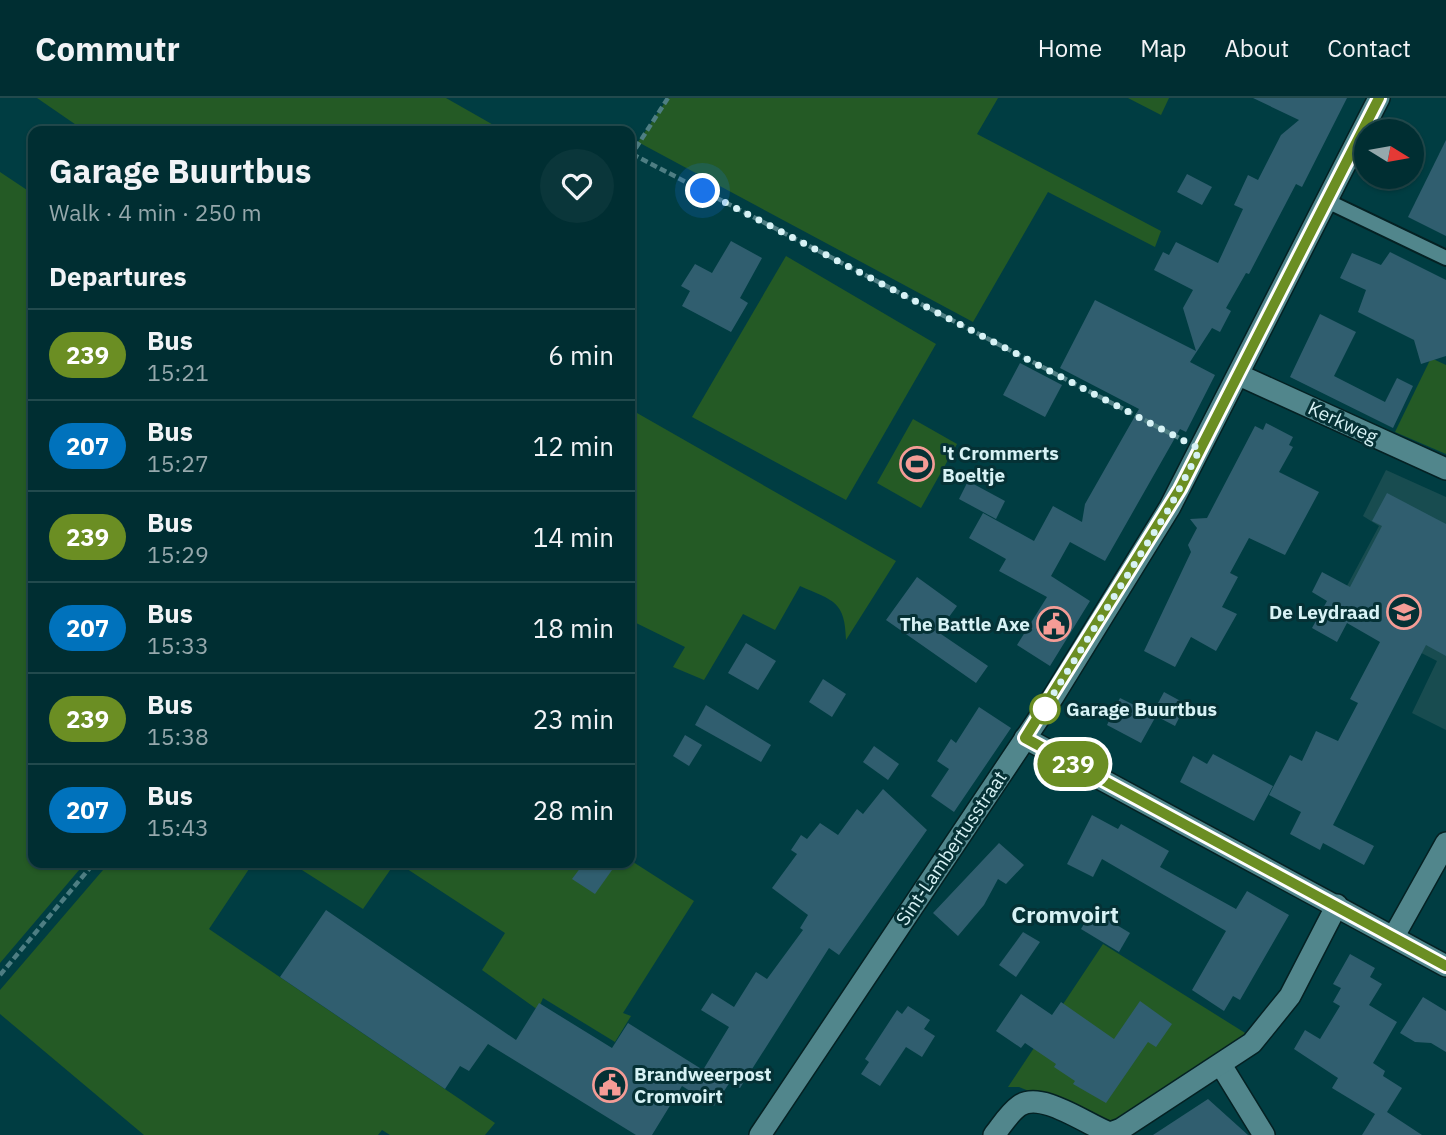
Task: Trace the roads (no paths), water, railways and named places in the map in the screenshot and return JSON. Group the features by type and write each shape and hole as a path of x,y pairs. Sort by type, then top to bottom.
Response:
{"street":[{"name":"Sint-Lambertusstraat","path":"761,1135 844,1005 1025,738 1163,519 1239,375 1378,98"},
{"name":"Kerkweg","path":"1239,375 1446,470"},
{"path":"1025,738 1446,966"},
{"path":"1394,936 1446,843"},
{"path":"994,1135 1021,1104 1032,1101 1045,1102 1110,1133 1221,1065 1252,1043 1273,1020 1290,996 1337,905"},
{"path":"1221,1065 1264,1135"}],"lane":[{"path":"1327,201 1446,258"}],"place":[{"name":"'t Crommerts Boeltje","path":"917,464"},
{"name":"De Leydraad","path":"1404,612"},
{"name":"The Battle Axe","path":"1054,624"},
{"name":"Garage Buurtbus","path":"1045,709"},
{"name":"Brandweerpost Cromvoirt","path":"610,1085"}],"district":[{"name":"Cromvoirt","path":"1065,914"}]}
